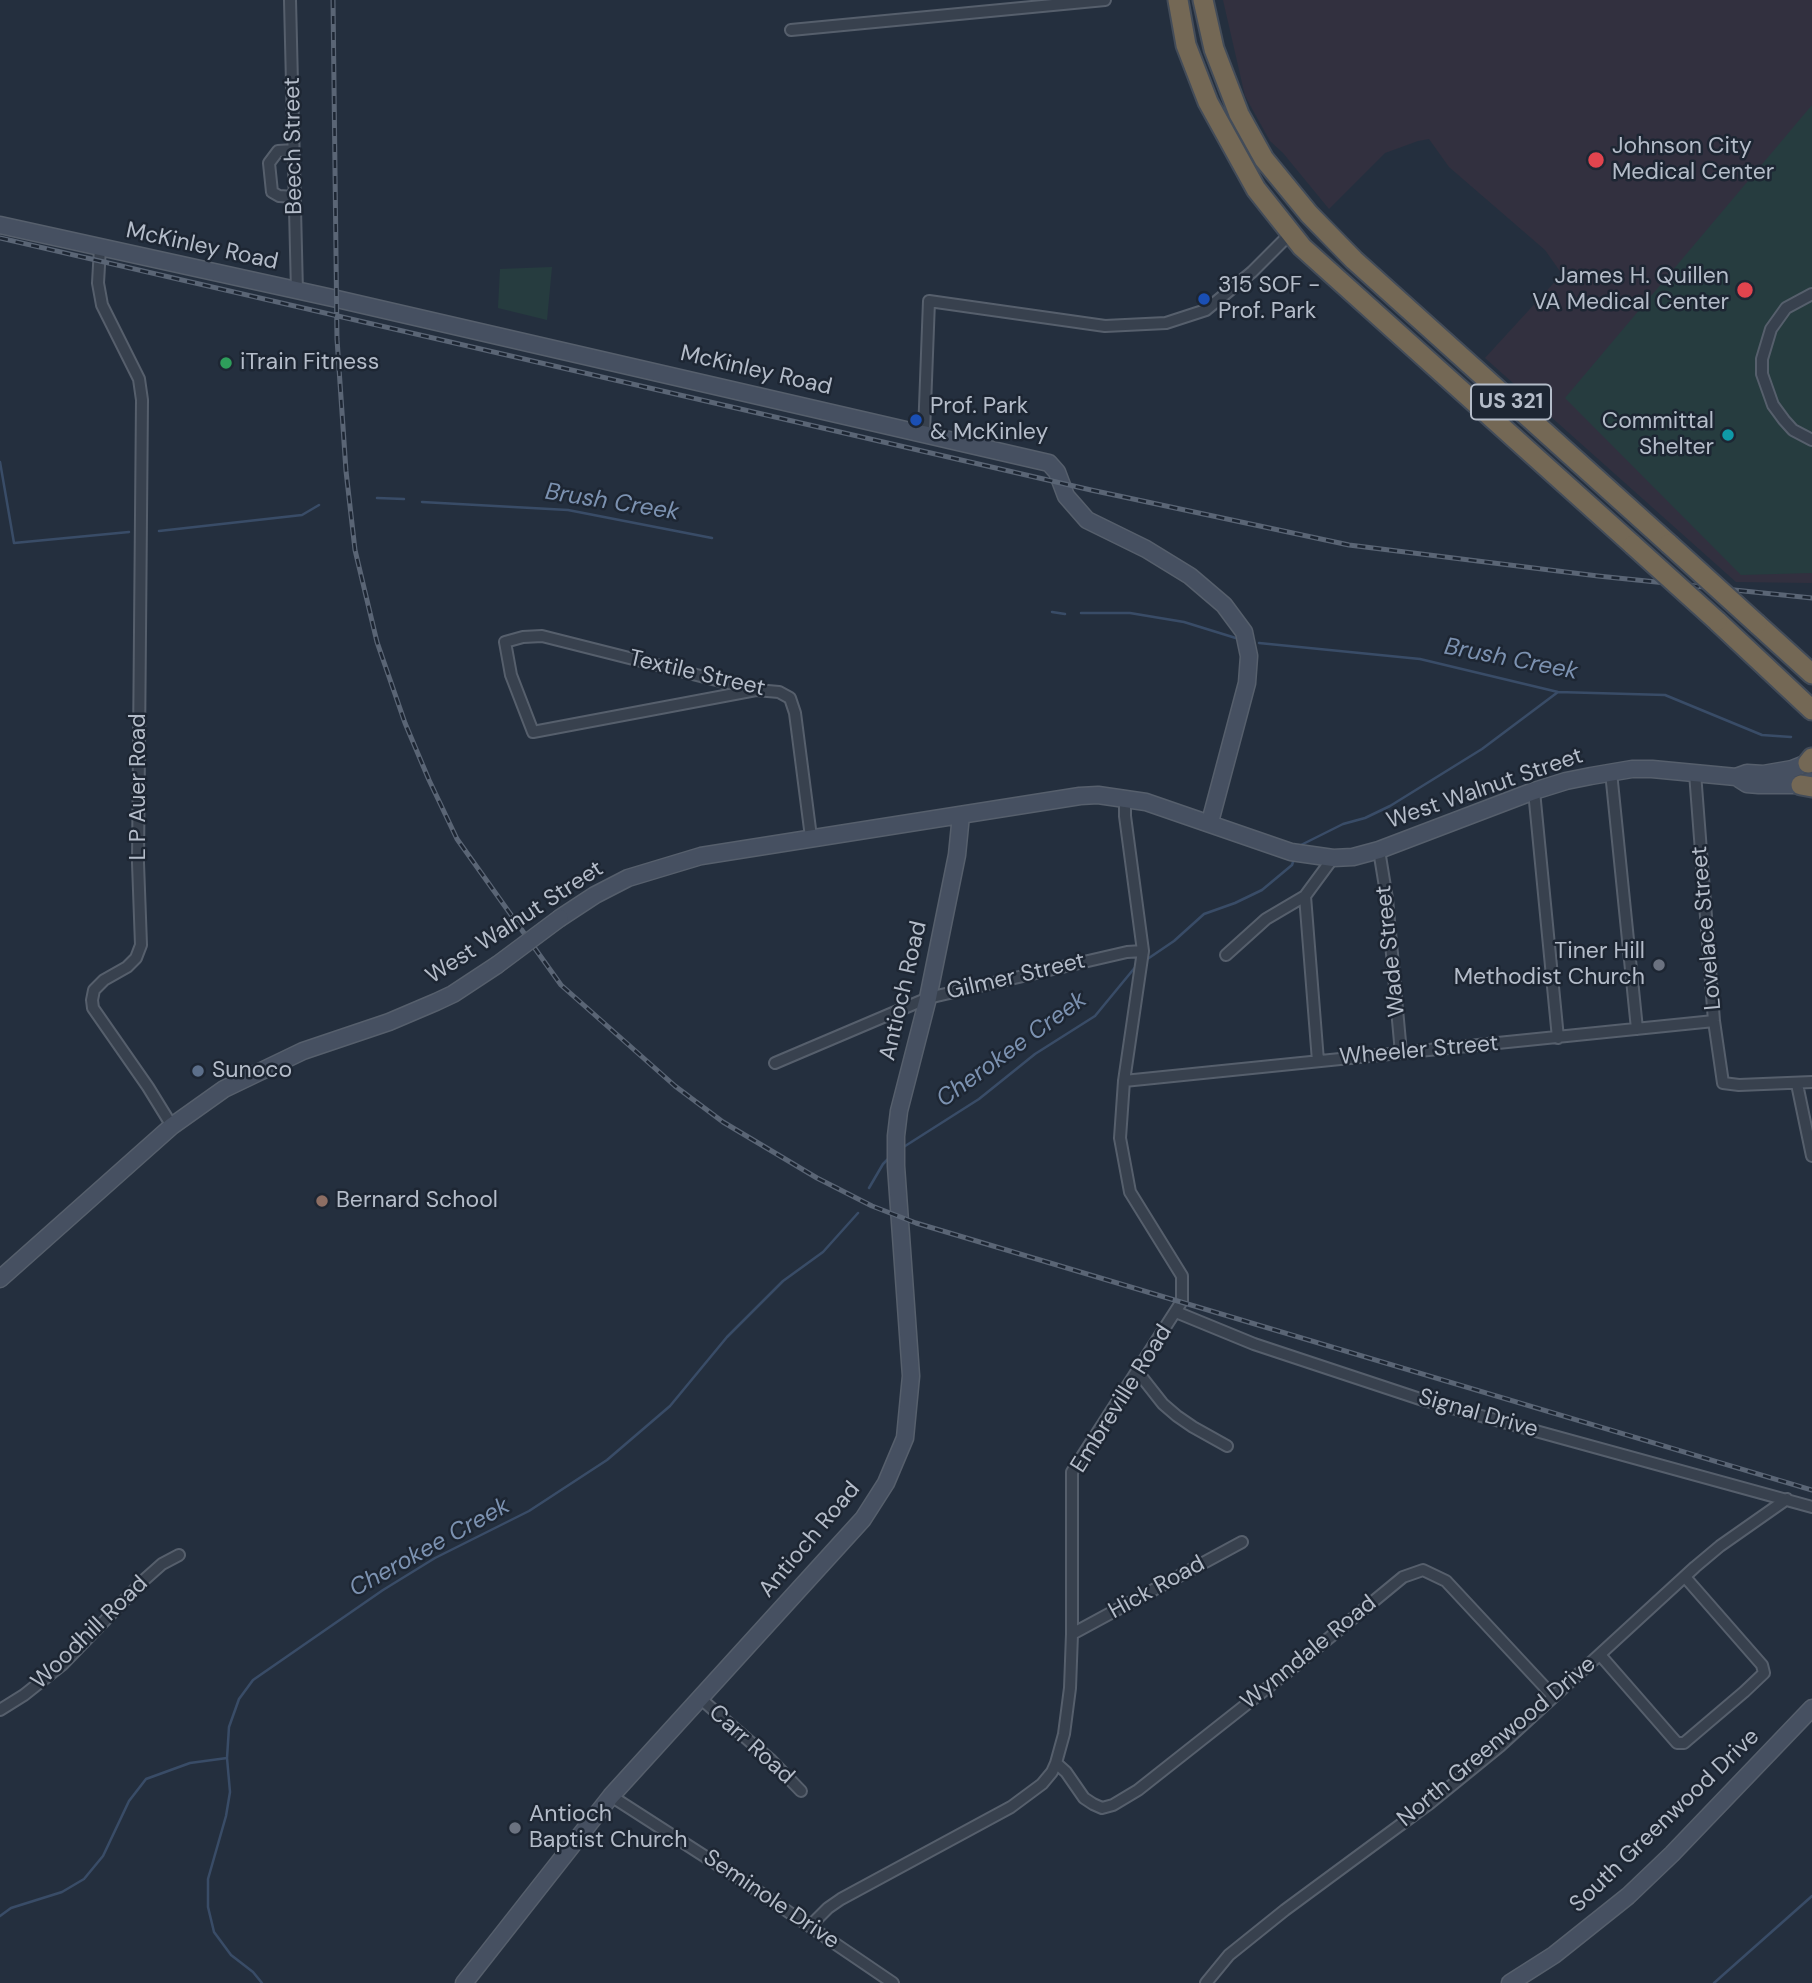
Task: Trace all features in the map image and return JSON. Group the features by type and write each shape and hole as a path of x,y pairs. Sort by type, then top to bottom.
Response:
{"highway":[{"name":"US 321","path":"1178,0 1186,45 1208,102 1256,189 1302,247 1362,298 1811,710"},
{"name":"US 321","path":"1203,0 1214,49 1239,114 1264,159 1320,228 1812,674"}],"street":[{"name":"Beech Street","path":"290,0 297,292"},
{"path":"791,30 1105,0"},
{"path":"294,150 278,151 269,163 272,192 279,196 295,197"},
{"name":"McKinley Road","path":"0,225 1049,463 1057,472 1066,496 1087,520 1146,549 1190,576 1224,605 1239,623 1248,642 1250,659 1247,683 1210,822"},
{"path":"924,433 929,301 1105,326 1148,326 1166,323 1206,310 1291,233"},
{"name":"L P Auer Road","path":"100,248 98,283 102,305 139,379 142,400 138,860 141,945 136,958 127,967 104,980 94,990 92,1000 93,1008 172,1126"},
{"path":"1812,294 1786,308 1771,329 1762,359 1762,374 1773,405 1793,430 1812,440"},
{"path":"1476,402 1493,385"},
{"name":"Textile Street","path":"756,690 533,732 511,675 505,642 542,636 756,690 779,692 790,698 795,713 811,838"},
{"name":"West Walnut Street","path":"0,1279 172,1126 224,1089 303,1051 388,1022 453,994 595,895 655,868 701,856 1080,796 1146,802 1296,854 1353,857 1379,850 1566,781 1611,772 1653,769 1736,777 1747,773 1784,770 1809,772"},
{"path":"1611,772 1637,1029"},
{"name":"West Walnut Street","path":"1736,777 1747,784 1809,772"},
{"name":"Lovelace Street","path":"1695,773 1714,1021 1723,1083 1797,1084"},
{"path":"1534,792 1558,1038"},
{"name":"Embreville Road","path":"810,1926 841,1899 1011,1807 1042,1784 1056,1763 1064,1734 1070,1688 1072,1472 1182,1301 1182,1276 1130,1192 1119,1138 1124,1081 1142,958 1125,798"},
{"name":"Antioch Road","path":"464,1983 611,1797 863,1519 886,1483 905,1438 911,1376 895,1136 928,998 957,855 961,815"},
{"name":"Wade Street","path":"1379,850 1387,899 1401,1053"},
{"path":"1226,955 1266,919 1305,896 1333,858"},
{"path":"1305,896 1318,1061"},
{"name":"Gilmer Street","path":"775,1063 928,998 1127,951 1142,958"},
{"name":"Wheeler Street","path":"1124,1081 1714,1021"},
{"path":"1812,1082 1797,1084 1812,1156"},
{"name":"Signal Drive","path":"1176,1312 1254,1345 1423,1400 1812,1507"},
{"path":"1137,1371 1177,1416 1227,1447"},
{"name":"North Greenwood Drive","path":"1206,1983 1229,1955 1285,1910 1430,1803 1500,1746 1720,1546 1787,1499"},
{"name":"Hick Road","path":"1072,1634 1242,1542"},
{"name":"Woodhill Road","path":"0,1710 63,1664 144,1580 162,1564 179,1555"},
{"name":"Wynndale Road","path":"1056,1763 1066,1772 1084,1798 1102,1808 1114,1805 1138,1790 1274,1683 1403,1577 1423,1570 1446,1581 1553,1696"},
{"path":"1601,1656 1676,1743 1684,1743 1744,1692 1764,1673 1762,1665 1685,1577"},
{"name":"Carr Road","path":"701,1699 771,1760 801,1791"},
{"name":"South Greenwood Drive","path":"1510,1983 1555,1955 1628,1896 1812,1708"},
{"name":"Seminole Drive","path":"611,1797 893,1983"}],"shaded area":[{"path":"1223,0 1812,0 1812,583 1736,582 1485,358 1562,274 1545,250 1449,167 1429,139 1385,153 1329,209 1270,141 1245,96"}],"green space":[{"name":"James H. Quillen VA Medical Center","path":"1812,105 1812,573 1741,575 1565,398"},
{"path":"552,267 547,320 498,308 500,269"}],"waterway":[{"name":"Brush Creek","path":"0,462 14,543 129,532"},
{"name":"Brush Creek","path":"377,498 404,499"},
{"name":"Brush Creek","path":"422,502 568,510 712,538"},
{"name":"Brush Creek","path":"159,531 302,515 319,505"},
{"name":"Brush Creek","path":"1052,612 1065,614"},
{"name":"Brush Creek","path":"1081,613 1130,613 1184,622 1239,639"},
{"name":"Brush Creek","path":"1259,643 1420,659 1558,692 1665,695 1762,735 1791,737"},
{"name":"Cherokee Creek","path":"1299,846 1343,824 1365,818 1390,806 1482,749 1558,692"},
{"name":"Cherokee Creek","path":"1146,960 1174,941 1204,914 1262,890 1292,865 1294,859"},
{"name":"Cherokee Creek","path":"902,1148 979,1099 1035,1054 1095,1016 1137,965"},
{"name":"Cherokee Creek","path":"869,1188 888,1159"},
{"name":"Cherokee Creek","path":"262,1983 253,1972 231,1955 214,1932 208,1907 208,1879 230,1792 227,1758 229,1727 239,1699 253,1680 383,1590 435,1558 529,1511 607,1460 670,1406 727,1337 783,1281 823,1252 858,1213"},
{"path":"0,1916 11,1908 62,1892 84,1879 103,1856 129,1801 146,1779 190,1763 227,1758"},
{"path":"1714,1983 1812,1896"}],"railway":[{"path":"333,0 337,339 346,471 355,550 377,642 405,723 429,780 457,839 561,985 675,1086 723,1122 817,1178 872,1206 916,1223 1812,1490"},
{"path":"0,238 1091,490 1349,545 1598,576 1812,598"}],"place":[{"name":"Johnson City Medical Center","path":"1596,160"},
{"name":"James H. Quillen VA Medical Center","path":"1745,290"},
{"name":"315 SOF - Prof. Park","path":"1204,299"},
{"name":"iTrain Fitness","path":"226,363"},
{"name":"Prof. Park & McKinley","path":"916,420"},
{"name":"Committal Shelter","path":"1728,435"},
{"name":"Tiner Hill Methodist Church","path":"1659,965"},
{"name":"Sunoco","path":"198,1071"},
{"name":"Bernard School","path":"322,1201"},
{"name":"Antioch Baptist Church","path":"515,1828"}]}
